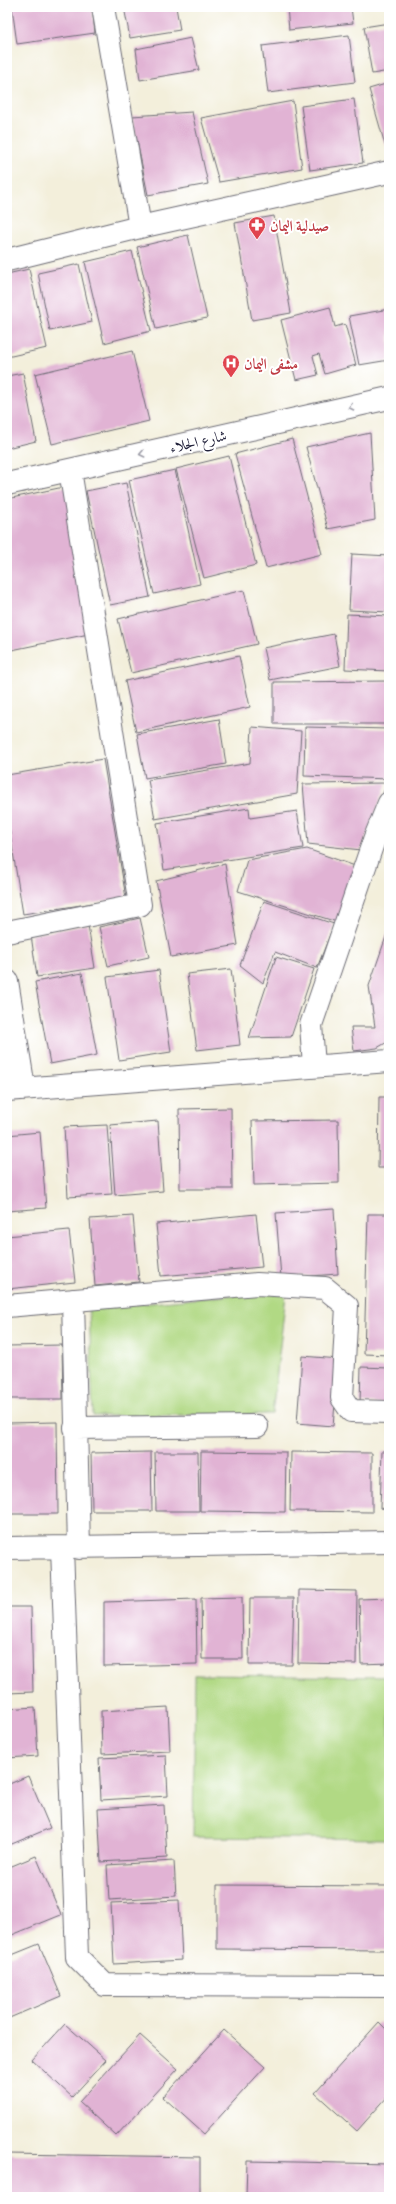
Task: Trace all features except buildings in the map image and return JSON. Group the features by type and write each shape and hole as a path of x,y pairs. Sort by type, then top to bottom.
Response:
{"street":[{"path":"103,7 140,227"},
{"path":"7,260 140,227 389,172"},
{"name":"شارع الجلاء","path":"7,484 389,398"},
{"path":"7,932 140,905 70,470"},
{"path":"314,1066 311,1025 371,848 389,803"},
{"path":"7,981 16,1089 389,1061"},
{"path":"7,1306 257,1284 325,1288 347,1306 342,1398 351,1411 389,1412"},
{"path":"73,1300 75,1428 70,1548 77,1957 104,1986 389,1986"},
{"path":"75,1428 257,1426"},
{"path":"7,1548 389,1542"}],"green space":[{"path":"256,1293 286,1295 272,1414 93,1416 89,1309"},
{"path":"195,1675 389,1677 389,1839 193,1837"}],"place":[{"name":"صيدلية اليمان","path":"257,240"},
{"name":"مشفى اليمان","path":"231,378"}]}
